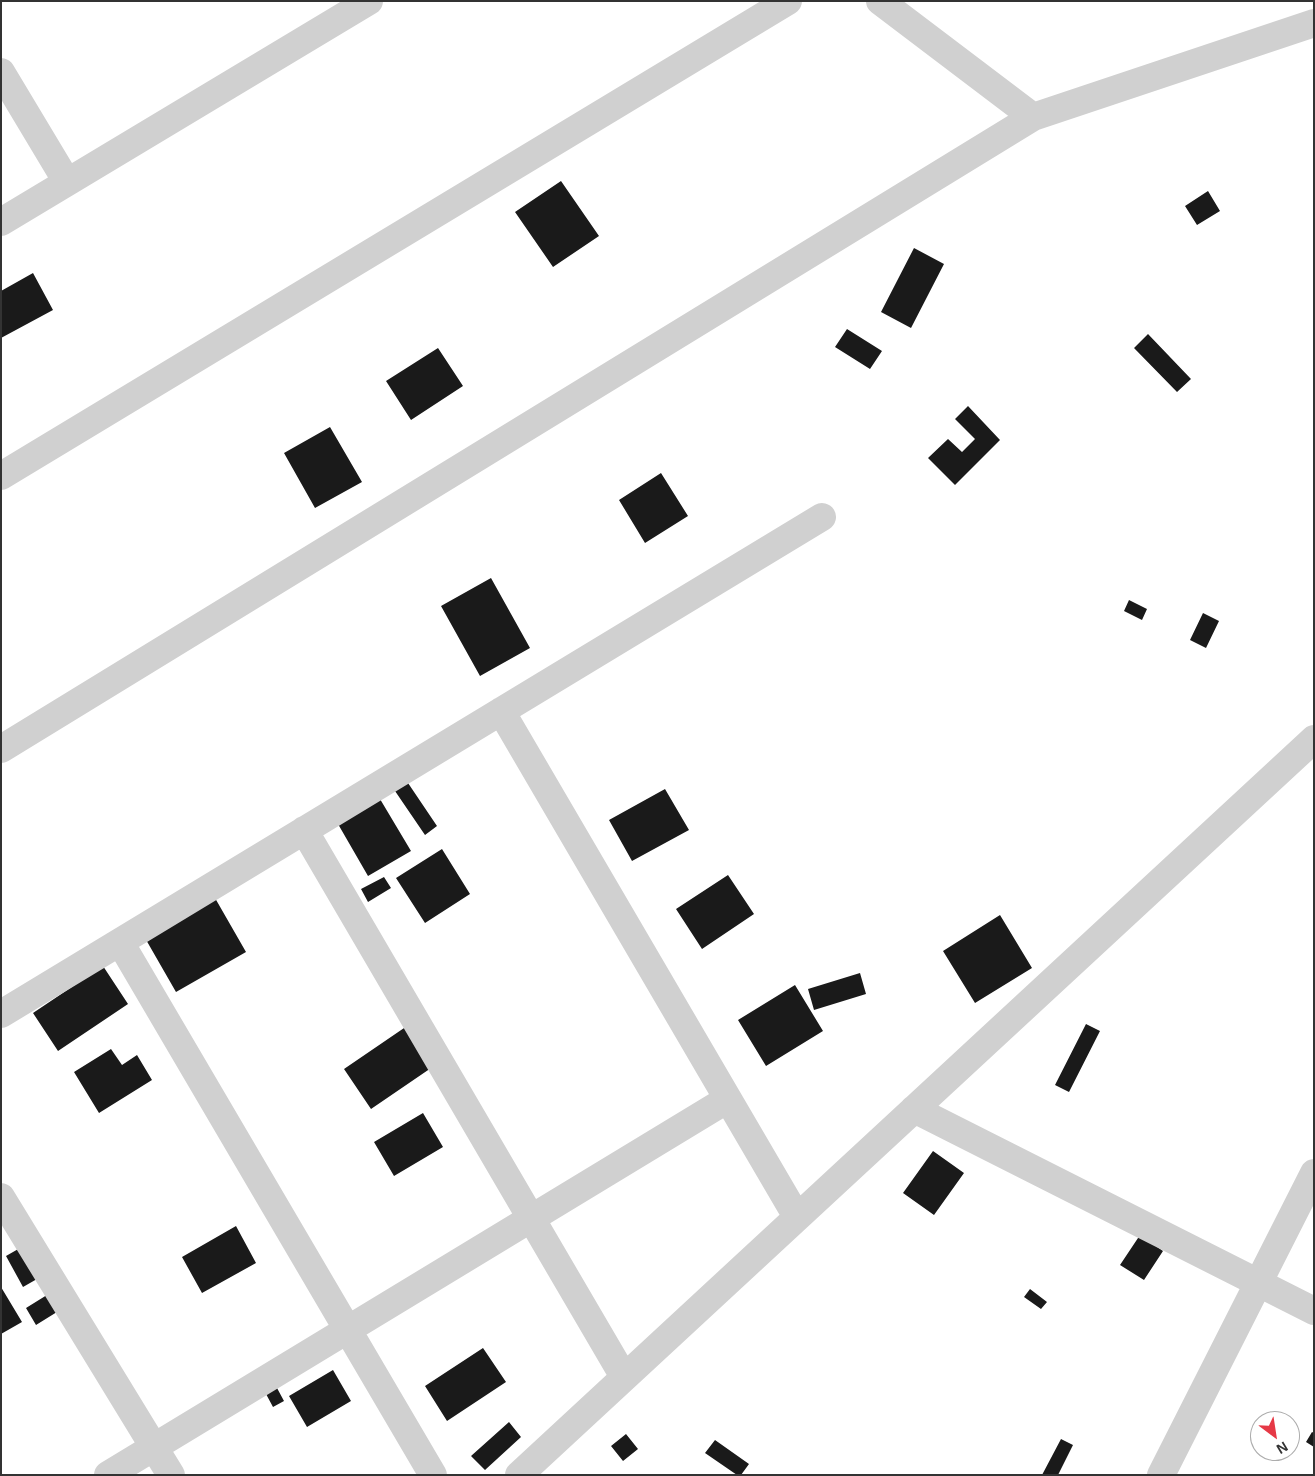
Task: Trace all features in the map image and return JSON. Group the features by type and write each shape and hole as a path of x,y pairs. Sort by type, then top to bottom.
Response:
{"street":[{"path":"1,222 369,1"},
{"path":"1,476 788,1"},
{"path":"880,1 1033,117"},
{"path":"1,749 1033,117 1314,23"},
{"path":"1,72 67,182"},
{"path":"1,1014 822,517"},
{"path":"501,711 797,1218"},
{"path":"519,1475 1314,738"},
{"path":"304,830 624,1378"},
{"path":"120,942 433,1475"},
{"path":"108,1475 728,1099"},
{"path":"914,1109 1314,1311"},
{"path":"1161,1475 1314,1173"},
{"path":"1,1197 172,1475"}],"building":[{"path":"561,181 599,236 553,267 515,212"},
{"path":"1208,191 1220,211 1197,225 1185,206"},
{"path":"914,248 944,264 911,328 881,312"},
{"path":"33,273 53,310 1,338 1,291"},
{"path":"847,329 882,351 870,369 835,347"},
{"path":"1148,334 1191,379 1177,392 1134,348"},
{"path":"438,348 463,386 411,420 386,381"},
{"path":"968,406 1000,440 955,485 928,458 948,439 962,452 975,439 955,419"},
{"path":"330,427 362,482 315,508 284,453"},
{"path":"661,473 688,516 645,543 619,500"},
{"path":"491,578 530,648 480,676 441,606"},
{"path":"1129,600 1147,609 1142,620 1124,611"},
{"path":"1203,613 1219,621 1206,648 1190,640"},
{"path":"408,783 437,826 425,835 395,791"},
{"path":"665,789 689,830 632,861 609,820"},
{"path":"380,799 411,851 368,876 338,824"},
{"path":"442,849 470,894 425,923 396,878"},
{"path":"728,875 754,914 702,949 676,909"},
{"path":"384,877 391,888 368,902 361,889"},
{"path":"215,898 246,952 176,992 145,938"},
{"path":"1000,915 1032,968 975,1003 943,951"},
{"path":"103,966 128,1004 58,1051 33,1013"},
{"path":"860,973 866,994 814,1010 808,989"},
{"path":"795,985 823,1031 766,1066 738,1020"},
{"path":"1086,1024 1100,1031 1069,1092 1055,1085"},
{"path":"407,1026 434,1066 371,1109 344,1069"},
{"path":"111,1049 122,1065 137,1055 152,1080 99,1113 74,1072"},
{"path":"423,1113 443,1147 394,1176 374,1142"},
{"path":"933,1151 964,1173 934,1215 903,1193"},
{"path":"236,1226 256,1263 202,1293 182,1257"},
{"path":"1140,1235 1163,1251 1144,1280 1120,1265"},
{"path":"20,1248 37,1279 23,1287 6,1256"},
{"path":"1,1287 22,1322 1,1334"},
{"path":"1030,1289 1047,1302 1041,1309 1024,1297"},
{"path":"55,1290 65,1307 36,1325 26,1308"},
{"path":"483,1348 506,1382 447,1421 425,1386"},
{"path":"333,1370 351,1401 307,1427 289,1396"},
{"path":"277,1388 284,1401 273,1407 266,1394"},
{"path":"509,1422 521,1437 485,1470 471,1456"},
{"path":"1312,1432 1314,1433 1314,1447 1306,1442"},
{"path":"626,1434 638,1449 623,1461 611,1446"},
{"path":"1061,1439 1073,1445 1058,1475 1042,1475"},
{"path":"715,1440 749,1464 741,1475 737,1475 705,1453"}]}
